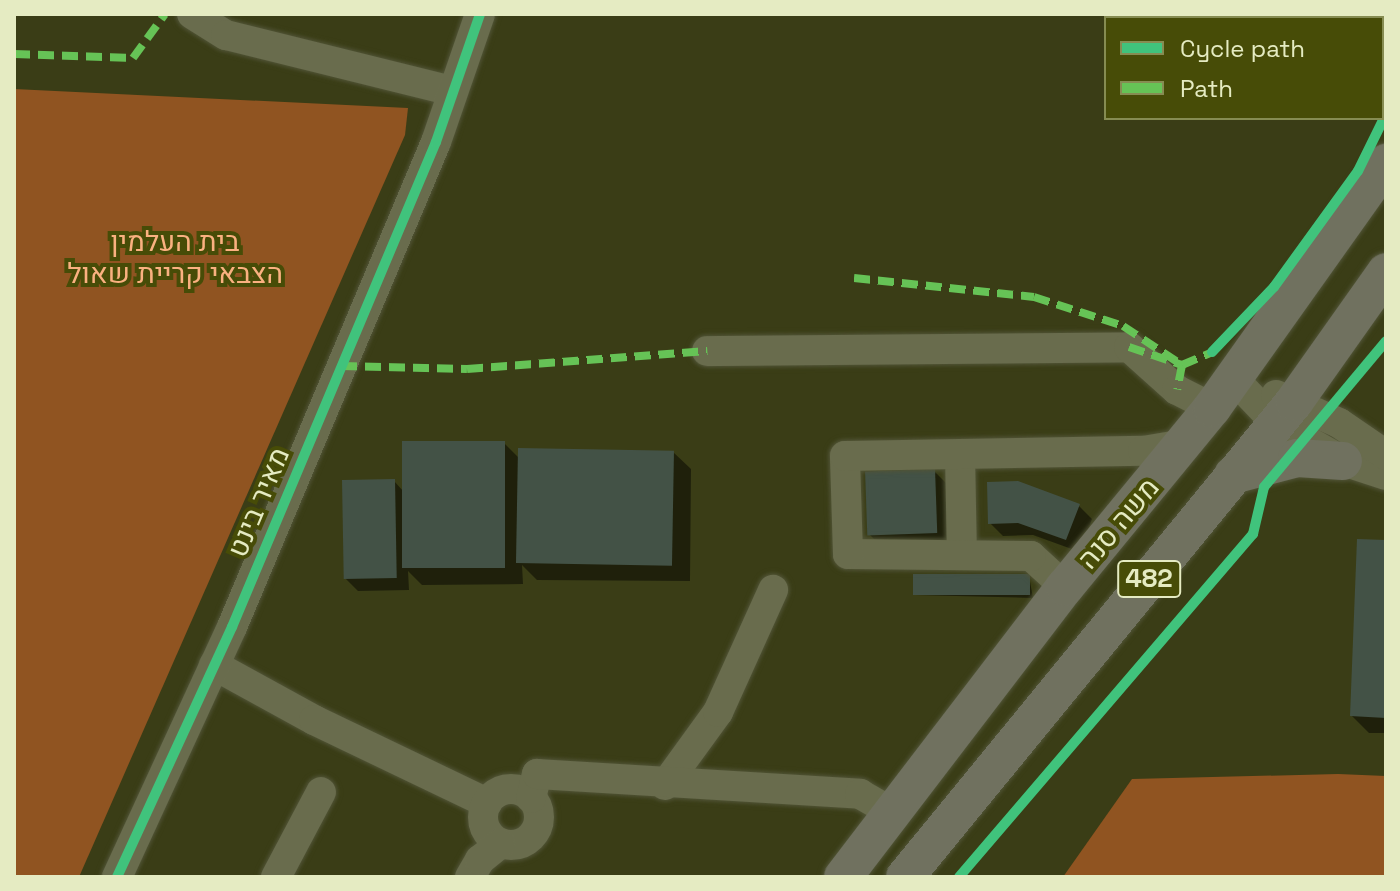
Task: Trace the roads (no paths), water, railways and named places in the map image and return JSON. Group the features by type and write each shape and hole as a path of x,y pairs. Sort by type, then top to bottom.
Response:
{"main road":[{"name":"משה סנה","path":"843,877 895,814 1065,587 1223,393 1386,163"},
{"name":"משה סנה","path":"905,877 1285,412 1385,274"},
{"path":"1233,475 1297,458 1343,461"}],"street":[{"path":"192,14 226,35 452,91"},
{"name":"מאיר בינט","path":"117,877 214,665 436,142 474,23"},
{"path":"1385,274 1326,378 1324,406 1339,423 1386,455"},
{"path":"707,351 1129,347 1177,390 1223,393 1285,412 1339,423"},
{"path":"1285,412 1343,461 1386,475"},
{"path":"1065,587 1031,556 848,554 845,456 1143,451 1184,444"},
{"path":"960,454 962,555"},
{"path":"665,785 718,712 773,590"},
{"path":"214,665 314,720 487,803"},
{"path":"470,877 480,860 500,844 520,844 534,835 540,816 531,798 537,774 665,785 860,794 895,814"},
{"path":"487,803 508,789 531,798"},
{"path":"276,877 321,792"},
{"path":"487,803 485,830 500,844"}],"park label":[{"name":"בית העלמין הצבאי קריית שאול","path":"175,257"}]}
